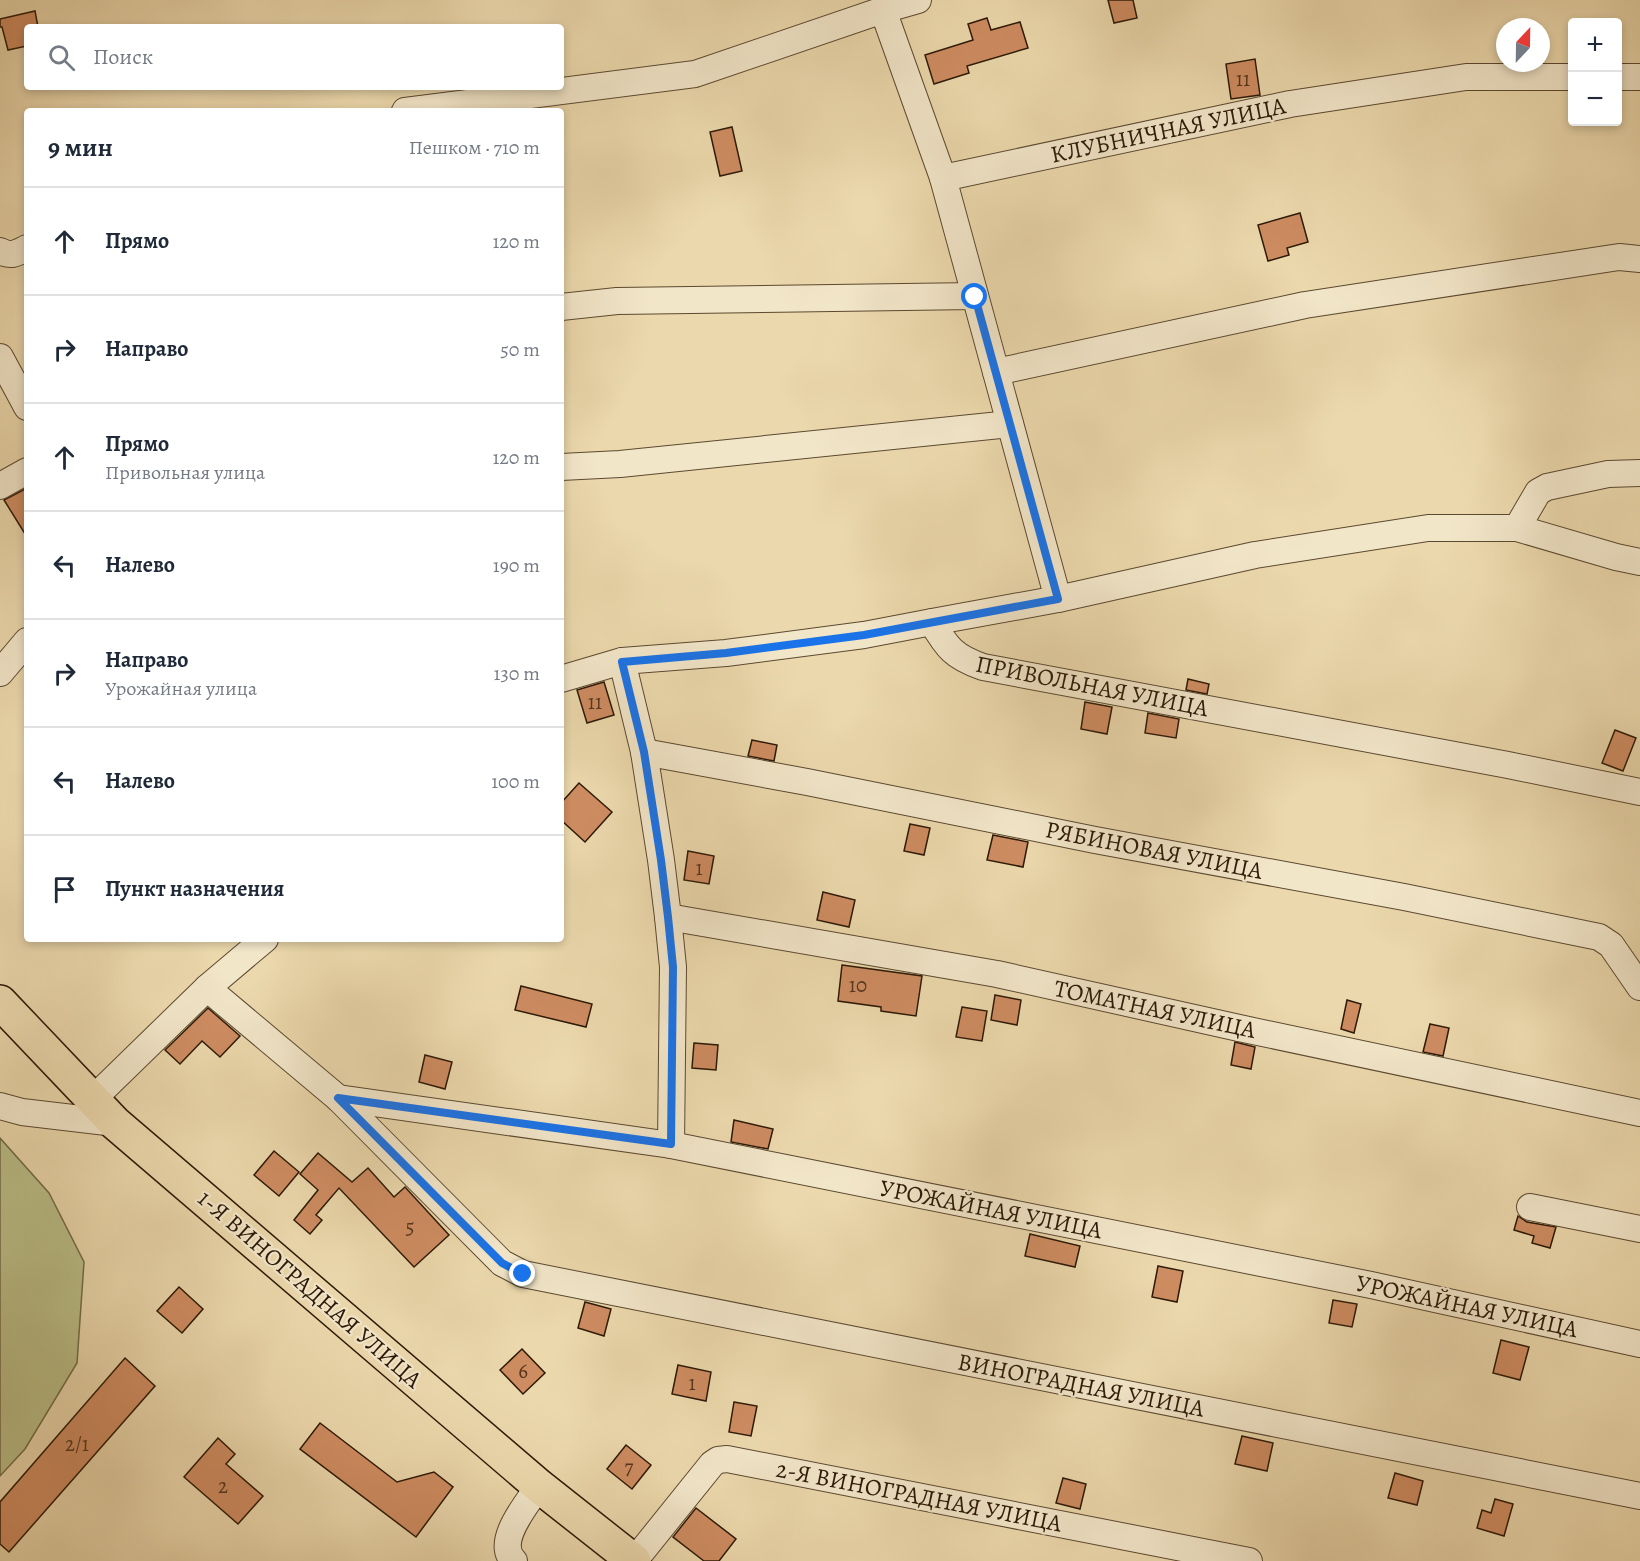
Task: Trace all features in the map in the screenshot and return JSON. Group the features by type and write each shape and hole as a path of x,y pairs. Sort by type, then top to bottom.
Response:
{"main road":[{"name":"1-Я ВИНОГРАДНАЯ УЛИЦА","path":"0,1002 104,1111 539,1486 634,1561"}],"street":[{"path":"429,108 695,74 918,0"},
{"path":"883,10 943,178 1058,599"},
{"name":"КЛУБНИЧНАЯ УЛИЦА","path":"943,178 1290,104 1466,77 1568,77"},
{"path":"1622,77 1640,77"},
{"path":"0,251 13,255 24,250"},
{"path":"996,372 1305,305 1619,257 1640,259"},
{"path":"564,307 616,301 975,297"},
{"path":"0,357 24,401"},
{"path":"564,467 620,464 1010,424"},
{"path":"0,486 24,473"},
{"path":"1517,528 1538,492 1547,487 1608,474 1640,473"},
{"path":"564,678 622,662 726,653 864,635 1058,599 1255,555 1428,528 1517,528 1632,557"},
{"name":"ПРИВОЛЬНАЯ УЛИЦА","path":"932,622 952,652 966,661 983,667 1640,792"},
{"path":"0,673 24,645"},
{"path":"622,662 644,752 668,917 673,967 671,1144"},
{"name":"РЯБИНОВАЯ УЛИЦА","path":"644,752 1392,895 1599,938 1611,945 1640,987"},
{"name":"ТОМАТНАЯ УЛИЦА","path":"668,917 997,974 1640,1113"},
{"path":"0,1106 22,1112 104,1111 207,988 261,942"},
{"path":"207,988 338,1098"},
{"name":"УРОЖАЙНАЯ УЛИЦА","path":"338,1098 671,1144 1359,1283 1640,1344"},
{"name":"ВИНОГРАДНАЯ УЛИЦА","path":"338,1098 502,1263 523,1274 1640,1496"},
{"path":"1530,1207 1640,1229"},
{"name":"2-Я ВИНОГРАДНАЯ УЛИЦА","path":"634,1561 712,1464 718,1460 727,1459 1249,1561"},
{"path":"514,1561 509,1557 506,1543 509,1533 539,1486"}],"green space":[{"path":"0,1138 49,1193 84,1262 77,1363 25,1449 0,1476"}],"building":[{"path":"1108,0 1133,0 1137,18 1114,23"},
{"path":"35,11 37,24 24,24 24,47 8,50 2,27 0,27 0,19"},
{"path":"987,18 991,30 1020,22 1028,48 967,66 969,73 934,84 925,55 973,40 968,24"},
{"path":"1255,59 1260,95 1231,99 1226,64"},
{"path":"732,127 742,171 720,176 710,132"},
{"path":"1300,213 1308,242 1287,248 1289,255 1268,261 1258,225"},
{"path":"24,490 24,532 4,500"},
{"path":"1188,679 1209,684 1207,694 1186,690"},
{"path":"604,682 614,715 587,723 577,690"},
{"path":"1085,702 1112,707 1107,734 1081,729"},
{"path":"1148,713 1179,719 1176,738 1145,733"},
{"path":"1615,730 1636,738 1623,771 1602,763"},
{"path":"752,740 777,745 774,761 748,756"},
{"path":"579,783 612,812 585,842 564,823 564,800"},
{"path":"910,824 930,828 924,855 904,851"},
{"path":"993,835 1028,842 1023,867 987,860"},
{"path":"688,851 714,856 709,884 684,880"},
{"path":"823,892 855,900 849,927 817,920"},
{"path":"842,965 922,976 916,1016 881,1011 881,1007 838,1001"},
{"path":"521,986 592,1004 586,1027 515,1010"},
{"path":"995,995 1021,1000 1017,1025 991,1020"},
{"path":"1347,1000 1361,1004 1354,1033 1341,1029"},
{"path":"962,1007 987,1011 982,1041 956,1037"},
{"path":"208,1008 240,1036 220,1057 202,1041 180,1064 165,1050"},
{"path":"1430,1024 1449,1028 1443,1056 1423,1052"},
{"path":"1235,1042 1255,1047 1251,1069 1231,1065"},
{"path":"694,1043 718,1045 716,1070 692,1068"},
{"path":"425,1055 452,1062 445,1089 419,1082"},
{"path":"734,1120 773,1129 768,1149 731,1142"},
{"path":"274,1151 299,1172 279,1196 254,1175"},
{"path":"318,1153 352,1182 368,1168 394,1197 405,1187 449,1235 414,1267 339,1188 316,1215 322,1220 310,1234 294,1220 318,1190 300,1174"},
{"path":"1518,1216 1527,1222 1556,1227 1550,1248 1532,1243 1534,1236 1514,1230"},
{"path":"1030,1234 1080,1246 1075,1267 1025,1256"},
{"path":"1158,1266 1183,1271 1177,1302 1152,1297"},
{"path":"179,1287 203,1309 182,1333 157,1311"},
{"path":"1333,1300 1357,1304 1352,1327 1329,1323"},
{"path":"585,1302 611,1309 604,1336 578,1328"},
{"path":"1501,1340 1529,1347 1520,1380 1493,1373"},
{"path":"522,1349 545,1373 523,1394 500,1370"},
{"path":"125,1358 155,1386 9,1552 0,1544 0,1502"},
{"path":"678,1365 711,1372 706,1401 672,1394"},
{"path":"734,1402 757,1406 751,1436 729,1432"},
{"path":"320,1423 397,1482 434,1472 453,1487 416,1537 300,1449"},
{"path":"1242,1436 1273,1443 1267,1471 1235,1464"},
{"path":"218,1438 235,1454 226,1464 263,1496 238,1524 184,1477"},
{"path":"626,1445 651,1465 632,1489 607,1469"},
{"path":"1395,1473 1423,1481 1417,1505 1388,1498"},
{"path":"1063,1478 1086,1484 1080,1509 1056,1503"},
{"path":"1495,1499 1513,1504 1504,1536 1477,1528 1482,1510 1491,1513"},
{"path":"696,1508 736,1539 719,1561 704,1561 673,1537"}],"route":[{"path":"523,1274 502,1263 338,1098 671,1144 673,967 668,917 644,752 622,662 726,653 864,635 1058,599 975,297"}]}
